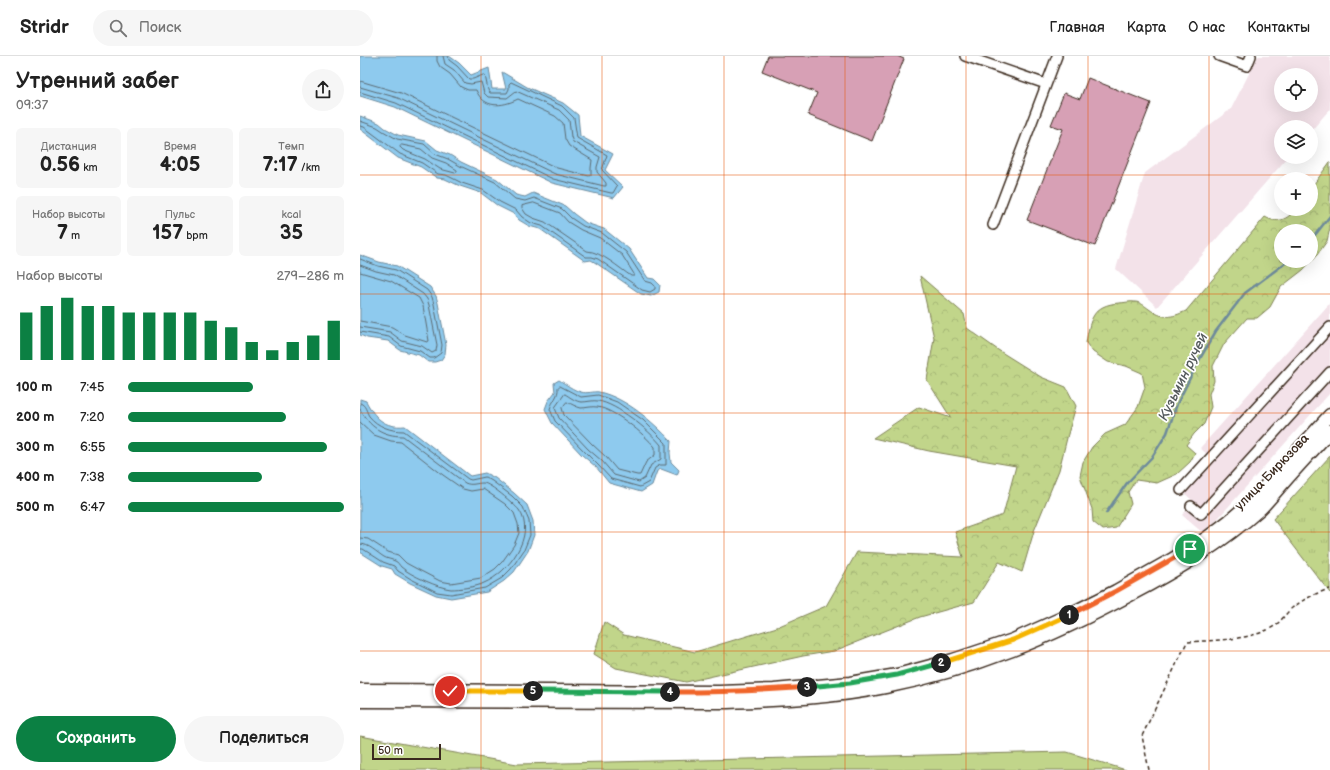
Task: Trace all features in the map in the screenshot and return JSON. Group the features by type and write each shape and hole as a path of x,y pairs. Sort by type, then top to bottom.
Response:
{"main road":[{"name":"улица Бирюзова","path":"360,690 719,692 774,690 850,683 897,675 953,660 1013,640 1062,618 1116,591 1208,537 1251,502 1330,415"},
{"name":"улица Бирюзова","path":"360,701 726,702 839,695 885,688 946,674 1001,656 1059,632 1175,571 1221,540 1262,506 1330,431"}],"street":[{"path":"965,56 1046,84"},
{"path":"993,225 1057,56"},
{"path":"1219,56 1247,66 1251,56"},
{"path":"1181,490 1330,327"},
{"path":"1191,506 1201,514 1330,372"}],"path":[{"path":"1149,770 1142,736 1187,642 1243,638 1268,630 1277,624 1292,608 1330,588"}],"shaded area":[{"path":"1258,56 1330,56 1330,109 1318,123 1318,120 1274,120 1274,164 1282,164 1157,307 1116,269 1145,173 1231,109"},
{"path":"1330,303 1330,393 1204,534 1182,515 1194,502 1181,490 1210,457 1200,448"}],"green space":[{"path":"1330,162 1330,228 1327,241 1318,254 1318,224 1274,224 1274,268 1305,268 1281,287 1270,307 1257,318 1247,318 1224,344 1213,366 1214,381 1209,394 1211,407 1204,424 1186,445 1195,453 1190,462 1177,474 1157,483 1136,480 1128,492 1131,504 1116,528 1103,530 1093,522 1092,509 1080,476 1083,462 1092,447 1105,434 1125,425 1138,407 1145,387 1142,373 1126,366 1108,362 1093,352 1086,343 1089,327 1094,315 1098,310 1110,304 1131,302 1141,303 1163,316 1176,315 1186,311 1265,217 1274,220 1282,220 1289,216 1318,216 1318,178"},
{"path":"920,276 964,314 967,328 998,350 1041,377 1066,387 1076,406 1059,470 1034,531 1022,572 999,562 974,602 920,617 834,651 803,656 686,682 616,668 594,654 604,622 624,635 695,652 777,627 826,606 857,552 963,557 955,532 1003,515 1016,466 929,451 873,438 919,407 951,418 927,380 934,338"},
{"path":"1330,456 1330,593 1273,519"},
{"path":"360,736 517,764 1067,752 1126,770 360,770"}],"water":[{"path":"360,56 449,56 459,63 471,75 489,68 492,89 506,89 502,72 527,87 563,103 578,115 580,136 613,154 605,170 623,187 614,198 552,183 395,107 360,96"},
{"path":"360,116 379,123 398,135 426,141 437,150 497,179 516,195 525,197 533,193 565,206 586,223 604,229 629,249 648,278 654,279 660,285 659,292 651,296 641,294 591,260 585,261 540,229 529,226 519,220 514,214 498,206 481,193 445,179 437,178 421,167 398,158 360,129"},
{"path":"360,255 379,262 397,266 430,287 436,296 438,303 446,345 445,354 441,360 428,362 419,355 400,350 388,341 367,338 360,335"},
{"path":"559,380 581,392 599,392 609,395 629,405 656,426 671,441 671,462 679,470 677,475 661,469 657,471 652,485 641,492 609,483 596,467 582,455 552,423 545,409 548,401 555,392 554,383"},
{"path":"360,399 366,401 381,421 391,425 405,426 470,476 485,473 495,478 527,505 533,521 534,535 528,551 514,572 504,581 487,592 451,598 436,595 410,583 395,574 392,569 382,566 360,552"}],"building":[{"path":"768,56 897,56 904,59 872,141 808,115 817,93 762,71"},
{"path":"1088,78 1151,103 1095,246 1027,220 1063,129 1051,125 1064,93 1080,99"}],"waterway":[{"name":"Кузьмин ручей","path":"1318,231 1330,216"},
{"name":"Кузьмин ручей","path":"1106,513 1127,483 1152,457 1167,433 1177,404 1198,362 1216,331 1245,293 1279,268"}],"route":[{"path":"450,691 719,692 774,690 850,683 897,675 953,660 1013,640 1116,591 1190,549"}]}
